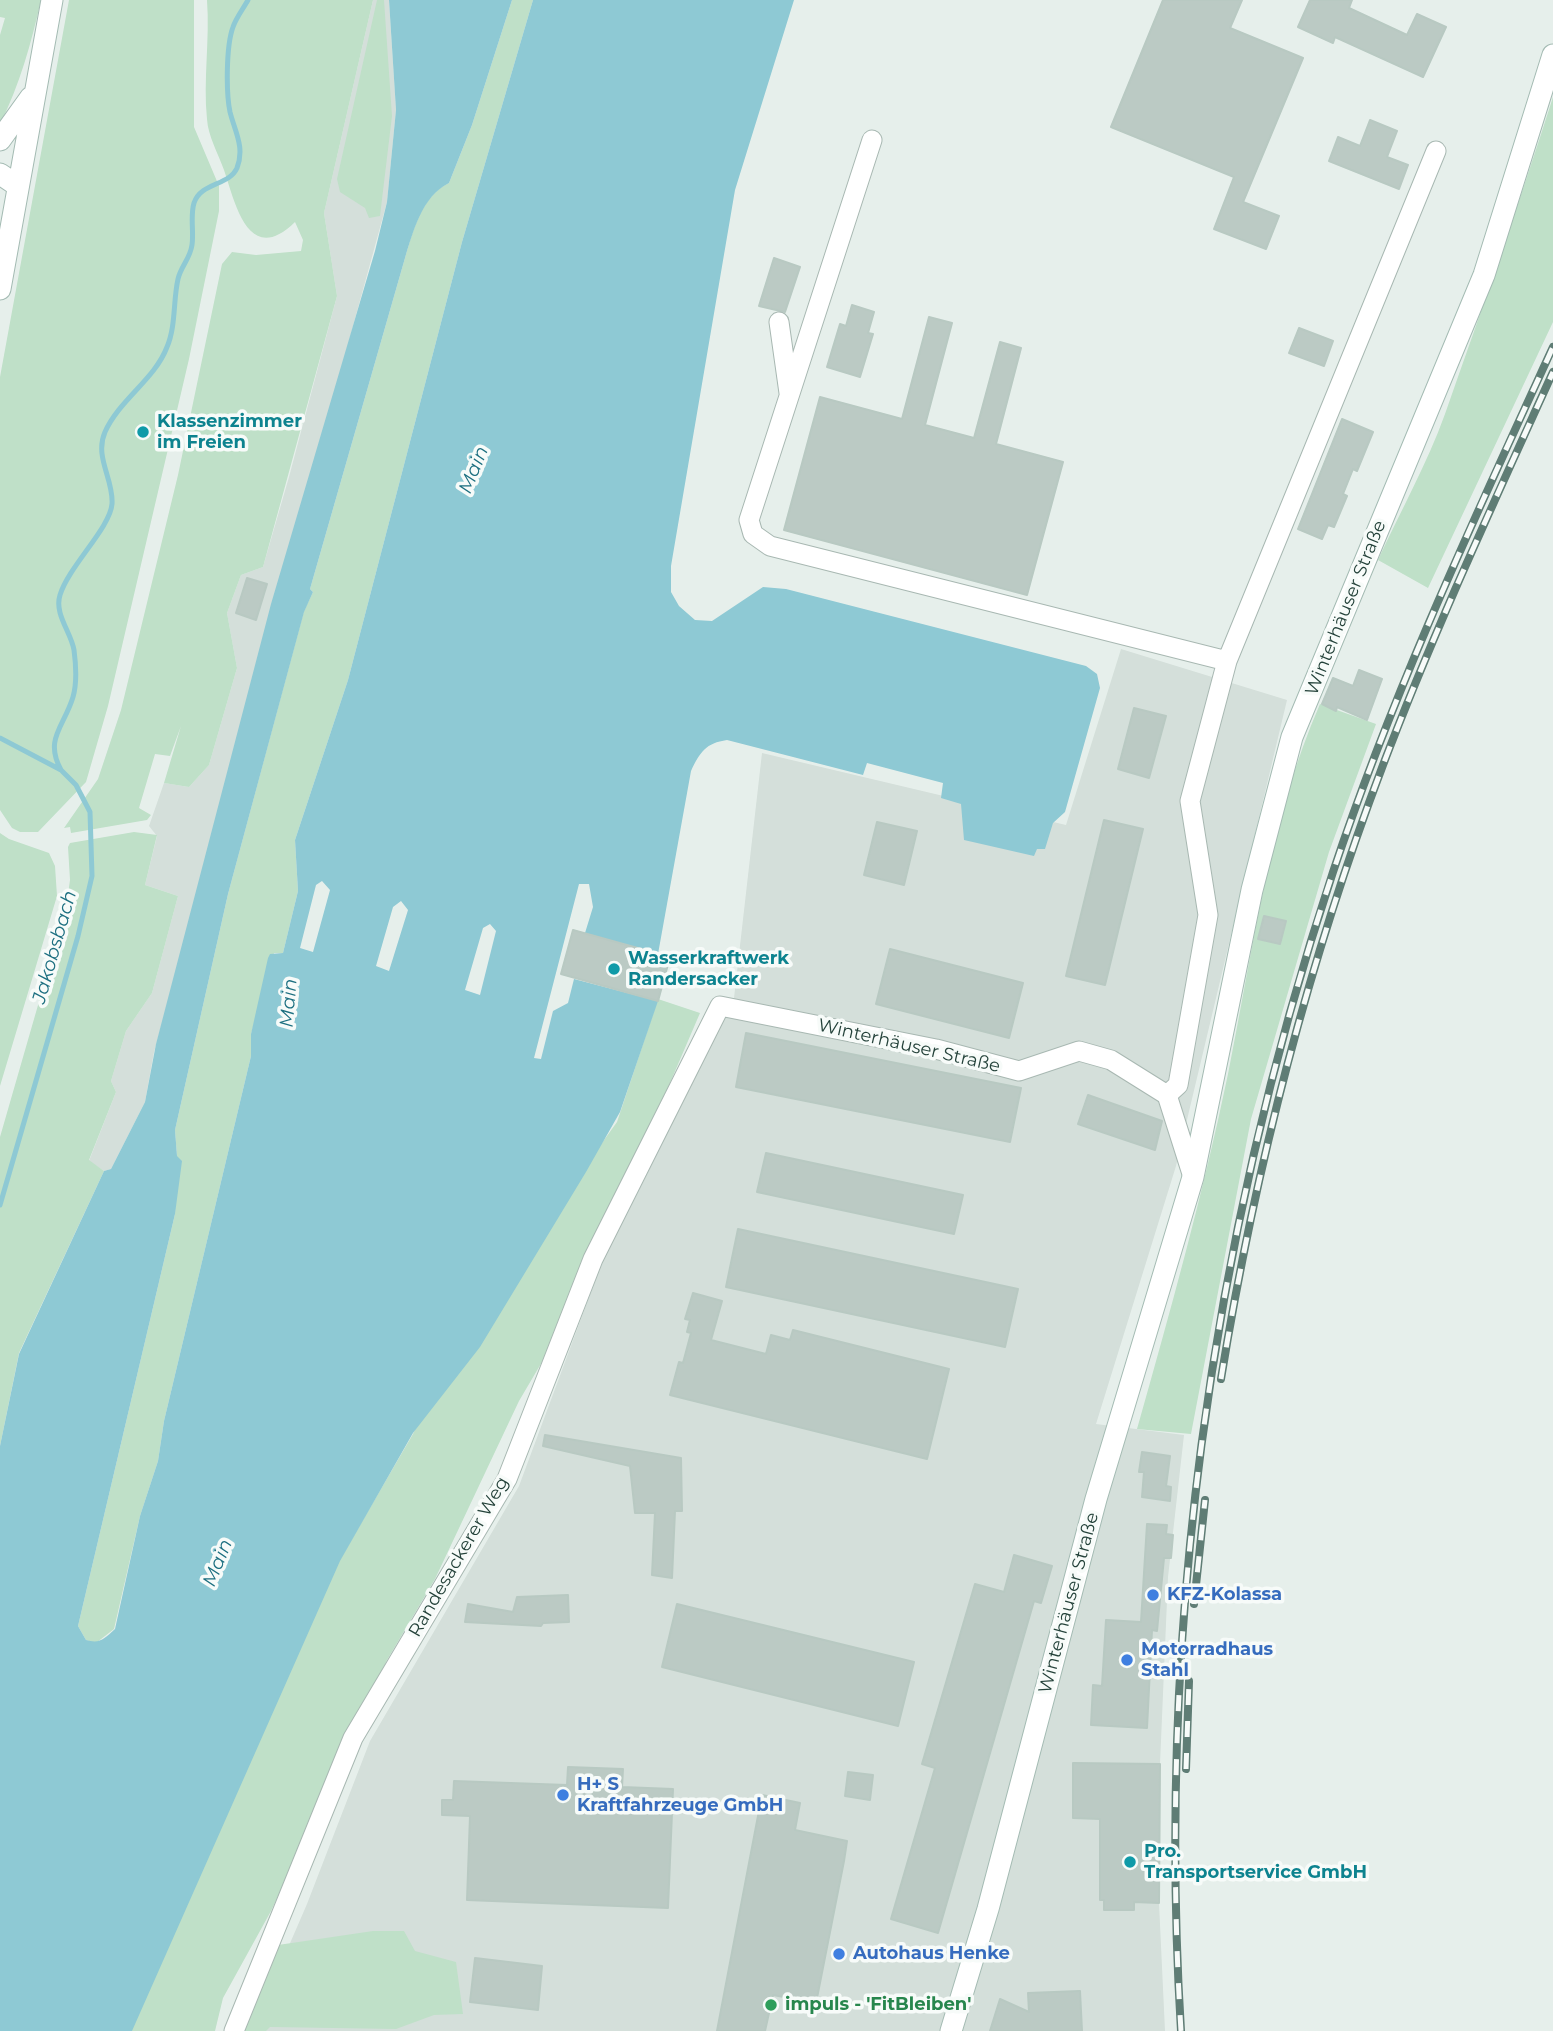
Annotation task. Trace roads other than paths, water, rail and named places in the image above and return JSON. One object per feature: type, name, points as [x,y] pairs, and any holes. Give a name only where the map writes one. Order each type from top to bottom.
[{"type":"main road","points":[[0,289],[11,198],[36,90],[52,0]]},
{"type":"main road","name":"Winterhäuser Straße","points":[[951,2031],[988,1909],[1096,1499],[1193,1177],[1252,890],[1292,737],[1484,275],[1553,55]]},
{"type":"main road","points":[[0,140],[36,90]]},
{"type":"main road","points":[[0,174],[11,198]]},
{"type":"street","points":[[872,140],[749,520],[753,534],[770,546],[1227,661]]},
{"type":"street","points":[[1193,1177],[1167,1095],[1178,1085],[1208,915],[1190,801],[1227,661],[1436,151]]},
{"type":"street","points":[[779,322],[784,371],[790,394]]},
{"type":"street","name":"Winterhäuser Straße","points":[[720,1006],[936,1049],[1019,1071],[1079,1051],[1111,1060],[1167,1095]]},
{"type":"street","name":"Randesackerer Weg","points":[[234,2031],[353,1738],[506,1479],[593,1259],[720,1006]]},
{"type":"water","name":"Main","points":[[389,0],[512,0],[472,125],[449,183],[425,206],[411,237],[310,589],[313,592],[304,612],[228,894],[175,1130],[177,1156],[182,1161],[175,1214],[78,1626],[86,1640],[102,1640],[115,1629],[140,1516],[158,1461],[164,1421],[251,1056],[251,1034],[268,958],[270,954],[283,953],[298,891],[295,840],[348,680],[462,242],[533,0],[794,0],[735,190],[671,566],[671,592],[679,606],[695,620],[712,621],[763,587],[786,589],[1086,666],[1097,674],[1100,688],[1065,812],[1053,823],[1045,849],[1037,849],[1034,856],[964,840],[961,804],[941,798],[943,783],[867,763],[863,775],[727,740],[714,743],[704,750],[691,771],[658,954],[585,933],[593,907],[589,884],[579,884],[534,1058],[541,1059],[553,1011],[568,1003],[574,979],[658,1001],[620,1112],[480,1347],[413,1433],[340,1561],[132,2031],[0,2031],[0,1446],[19,1354],[104,1171],[111,1169],[145,1102],[156,1044],[271,604],[375,251],[387,202],[396,110]],"holes":[[[322,881],[330,890],[313,952],[300,948],[316,885]],[[401,901],[408,910],[389,971],[376,966],[393,907]],[[490,924],[496,931],[480,995],[465,990],[483,928]]]},
{"type":"waterway","points":[[61,770],[54,750],[55,741],[73,697],[76,674],[72,643],[59,609],[60,595],[110,514],[112,495],[102,450],[105,432],[111,420],[161,359],[170,339],[178,279],[192,245],[194,203],[203,191],[228,178],[237,168],[240,146],[230,112],[228,57],[233,27],[248,0]]},
{"type":"waterway","name":"Jakobsbach","points":[[0,738],[61,770],[76,785],[90,812],[92,876],[78,936],[0,1205]]},
{"type":"railway","points":[[1181,2031],[1176,1884],[1177,1737],[1186,1591],[1202,1445],[1224,1300],[1254,1155],[1290,1013],[1356,805],[1436,606],[1553,347]]},
{"type":"railway","points":[[1221,1379],[1267,1145],[1331,915],[1383,765],[1423,665],[1553,372]]},
{"type":"railway","points":[[1194,1604],[1205,1500]]},
{"type":"railway","points":[[1186,1769],[1189,1681]]},
{"type":"place","name":"Klassenzimmer im Freien","points":[[143,432]]},
{"type":"place","name":"Wasserkraftwerk Randersacker","points":[[614,969]]},
{"type":"place","name":"KFZ-Kolassa","points":[[1153,1595]]},
{"type":"place","name":"Motorradhaus Stahl","points":[[1127,1660]]},
{"type":"place","name":"H+ S Kraftfahrzeuge GmbH","points":[[563,1795]]},
{"type":"place","name":"Pro. Transportservice GmbH","points":[[1130,1862]]},
{"type":"place","name":"Autohaus Henke","points":[[839,1954]]},
{"type":"place","name":"impuls - 'FitBleiben'","points":[[771,2005]]}]
